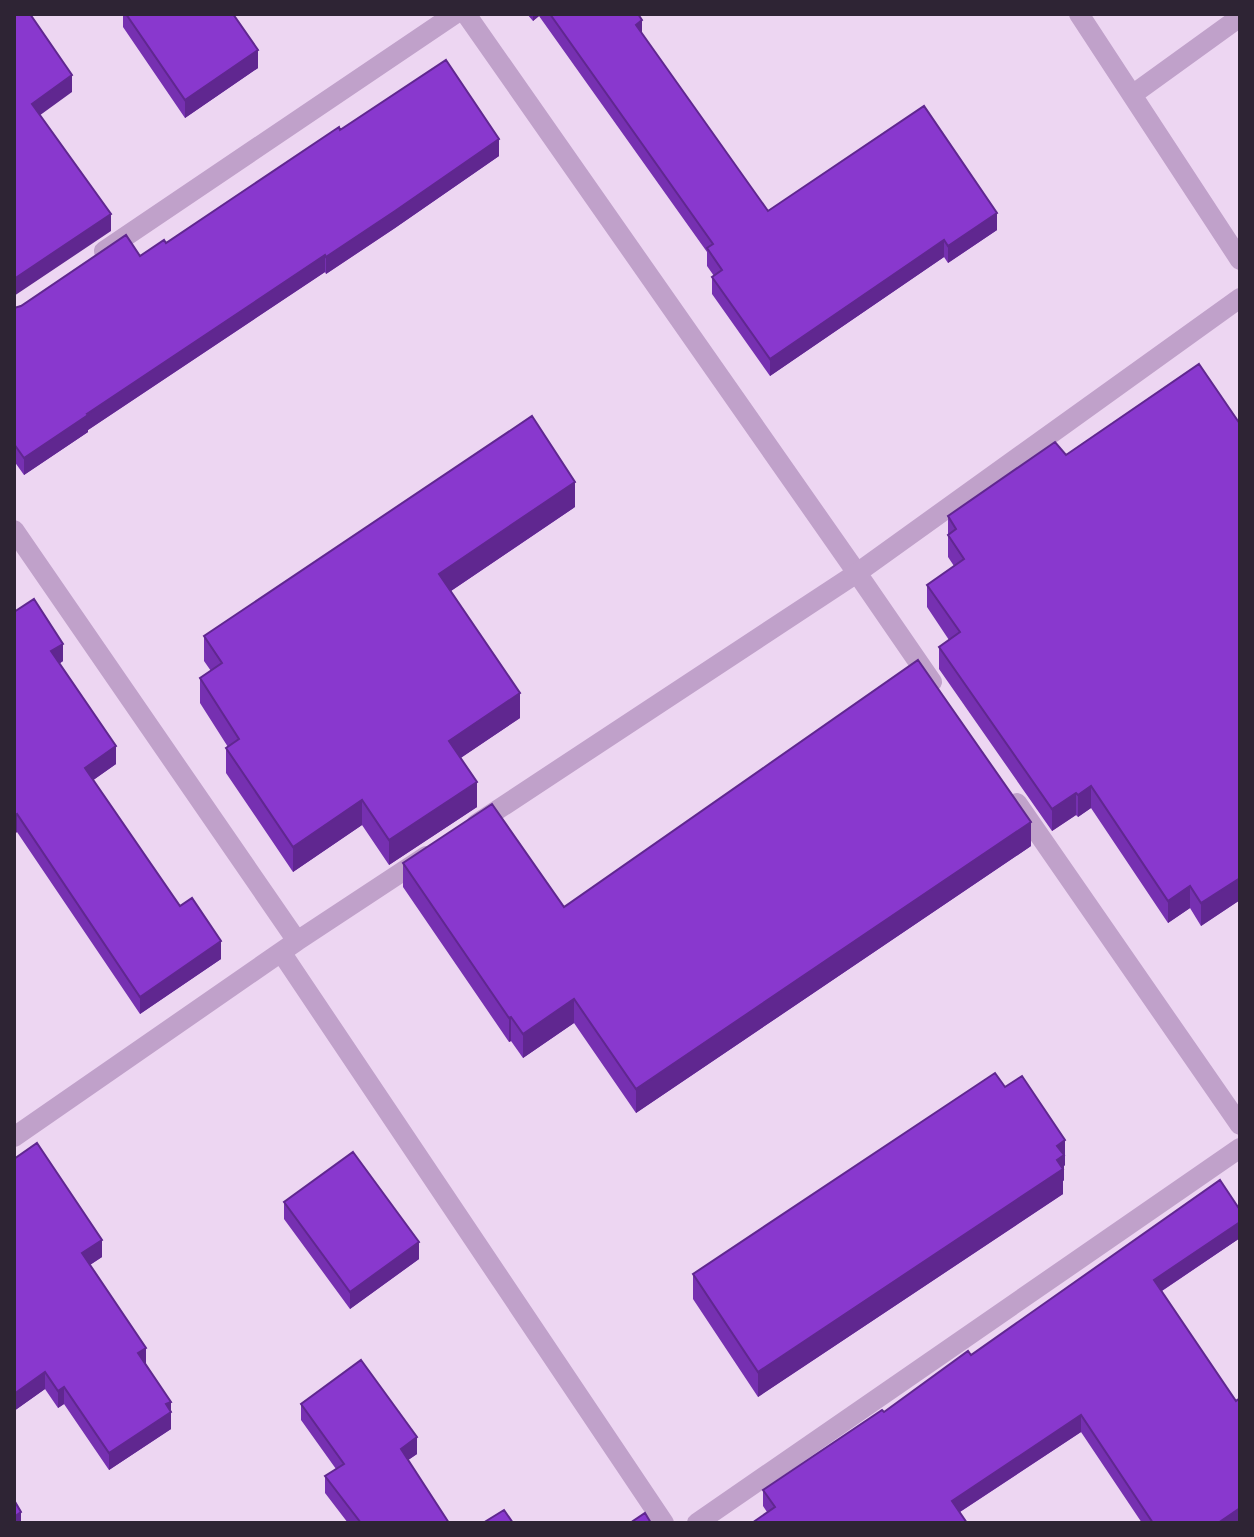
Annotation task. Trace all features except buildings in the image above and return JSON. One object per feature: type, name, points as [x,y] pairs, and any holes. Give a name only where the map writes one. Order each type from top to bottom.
[{"type":"street","points":[[92,259],[455,14]]},
{"type":"street","points":[[466,14],[939,691]]},
{"type":"street","points":[[1079,14],[1240,260]]},
{"type":"street","points":[[1132,95],[1240,17]]},
{"type":"street","points":[[14,1137],[289,947],[857,573],[1240,298]]},
{"type":"street","points":[[14,530],[664,1523]]},
{"type":"street","points":[[1003,783],[1240,1125]]},
{"type":"street","points":[[697,1523],[1240,1148]]}]
